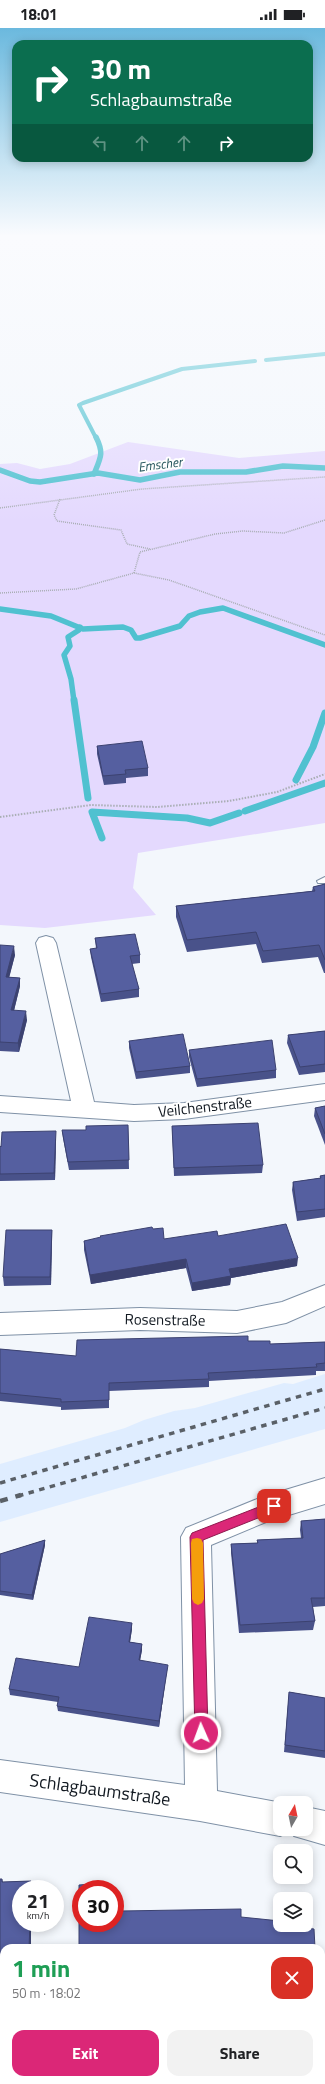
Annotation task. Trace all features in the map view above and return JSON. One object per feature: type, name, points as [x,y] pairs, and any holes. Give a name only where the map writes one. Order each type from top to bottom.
[{"type":"street","points":[[46,943],[84,1110]]},
{"type":"street","name":"Veilchenstraße","points":[[0,1104],[134,1113],[184,1111],[325,1092]]},
{"type":"street","name":"Rosenstraße","points":[[0,1324],[49,1321],[140,1319],[237,1322],[286,1312],[325,1295]]},
{"type":"street","points":[[200,1804],[202,1778],[196,1537],[262,1510],[325,1491]]},
{"type":"street","name":"Schlagbaumstraße","points":[[0,1776],[200,1804],[273,1818]]},
{"type":"street","points":[[313,1825],[325,1828]]},
{"type":"path","points":[[0,508],[142,489],[325,477]]},
{"type":"path","points":[[60,499],[54,516],[57,521],[121,530],[127,544],[150,549]]},
{"type":"path","points":[[134,573],[140,552],[150,549],[215,534],[243,531],[284,533],[325,520]]},
{"type":"path","points":[[0,593],[76,589],[134,573],[169,580],[325,635]]},
{"type":"path","points":[[0,817],[91,805],[157,807],[229,801],[276,792],[325,774]]},
{"type":"shaded area","points":[[128,442],[239,458],[325,451],[325,823],[138,853],[133,888],[156,915],[45,928],[0,925],[0,464],[17,463],[40,469],[70,464]]},
{"type":"shaded area","points":[[325,1374],[325,1429],[0,1522],[0,1464],[125,1428],[144,1420],[174,1411],[195,1408],[284,1383],[293,1384]]},
{"type":"building","points":[[142,741],[148,768],[125,770],[126,774],[103,776],[97,746]]},
{"type":"building","points":[[325,884],[325,960],[319,945],[263,951],[256,932],[187,940],[176,906],[315,891],[313,887]]},
{"type":"building","points":[[135,934],[140,955],[130,956],[139,989],[101,994],[90,949],[97,948],[95,938]]},
{"type":"building","points":[[0,945],[14,946],[6,977],[20,978],[11,1010],[26,1011],[18,1043],[0,1042]]},
{"type":"building","points":[[325,1031],[325,1064],[300,1067],[288,1035]]},
{"type":"building","points":[[183,1034],[190,1066],[136,1072],[129,1041]]},
{"type":"building","points":[[272,1040],[276,1070],[197,1079],[189,1050]]},
{"type":"building","points":[[325,1106],[325,1134],[315,1108]]},
{"type":"building","points":[[258,1123],[263,1165],[174,1168],[172,1126]]},
{"type":"building","points":[[128,1125],[129,1160],[68,1162],[62,1130],[86,1130],[86,1126]]},
{"type":"building","points":[[56,1131],[54,1173],[0,1174],[0,1146],[1,1147],[2,1132]]},
{"type":"building","points":[[325,1175],[325,1209],[297,1212],[293,1182],[321,1178],[320,1176]]},
{"type":"building","points":[[286,1224],[298,1258],[229,1269],[231,1276],[192,1283],[186,1259],[90,1275],[84,1241],[101,1237],[100,1236],[152,1227],[153,1229],[163,1228],[164,1239],[217,1231],[218,1236]]},
{"type":"building","points":[[6,1230],[52,1230],[50,1277],[3,1277]]},
{"type":"building","points":[[248,1336],[248,1341],[270,1341],[270,1344],[325,1342],[325,1363],[316,1364],[317,1367],[208,1373],[209,1379],[109,1383],[109,1400],[61,1402],[61,1399],[0,1393],[0,1349],[76,1356],[77,1340]]},
{"type":"building","points":[[325,1519],[325,1598],[311,1598],[315,1621],[240,1625],[231,1544],[258,1543],[257,1540],[303,1538],[301,1521]]},
{"type":"building","points":[[45,1540],[32,1595],[0,1591],[0,1554]]},
{"type":"building","points":[[89,1617],[132,1623],[129,1642],[142,1644],[139,1660],[168,1665],[159,1721],[57,1706],[59,1697],[9,1689],[16,1658],[79,1667]]},
{"type":"building","points":[[289,1692],[325,1698],[325,1751],[285,1745]]},
{"type":"building","points":[[0,1879],[2,1879],[2,1882],[12,1882],[12,1932],[30,1932],[29,1944],[0,1944]]},
{"type":"building","points":[[241,1909],[241,1917],[273,1920],[273,1932],[313,1932],[314,1929],[315,1944],[79,1944],[79,1932],[124,1932],[124,1911]]},
{"type":"waterway","points":[[266,360],[325,354]]},
{"type":"waterway","points":[[96,438],[79,405],[83,403],[182,369],[255,361]]},
{"type":"waterway","points":[[94,474],[101,455],[96,437]]},
{"type":"waterway","name":"Emscher","points":[[94,474],[140,480],[180,472],[246,472],[283,466],[325,468]]},
{"type":"waterway","name":"Emscher","points":[[0,470],[30,481],[40,482],[94,474]]},
{"type":"waterway","points":[[80,628],[83,629],[123,627],[131,630],[136,638],[140,638],[180,626],[189,616],[200,612],[223,608],[325,645]]},
{"type":"waterway","points":[[0,609],[51,616],[80,628]]},
{"type":"waterway","points":[[74,701],[71,679],[64,655],[70,646],[68,637],[79,630],[80,628]]},
{"type":"waterway","points":[[74,700],[88,798]]},
{"type":"waterway","points":[[296,780],[313,747],[325,713]]},
{"type":"waterway","points":[[245,811],[325,783]]},
{"type":"waterway","points":[[102,838],[92,812],[187,818],[210,823],[239,813]]},
{"type":"railway","points":[[0,1483],[325,1389]]},
{"type":"railway","points":[[18,1496],[325,1408]]},
{"type":"railway","points":[[0,1501],[21,1495]]},
{"type":"slow traffic","points":[[197,1543],[198,1599]]},
{"type":"route","points":[[201,1733],[196,1537],[274,1506]]}]
